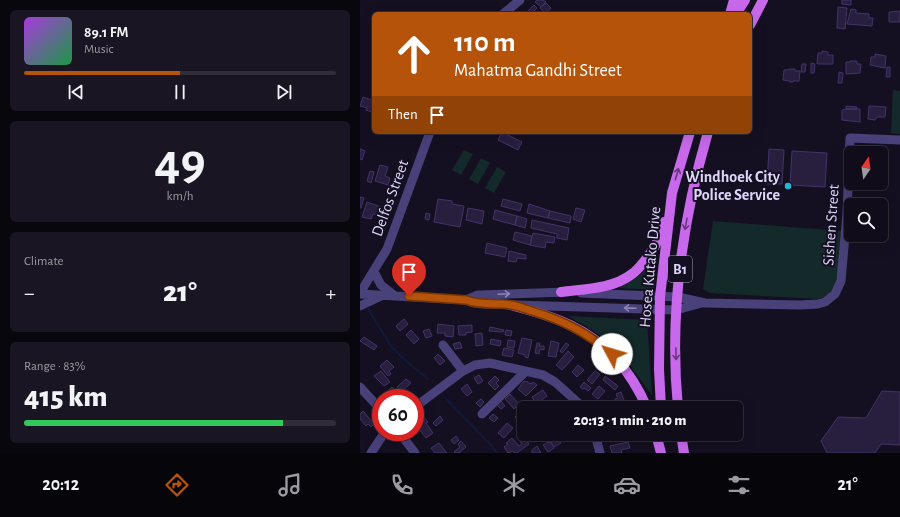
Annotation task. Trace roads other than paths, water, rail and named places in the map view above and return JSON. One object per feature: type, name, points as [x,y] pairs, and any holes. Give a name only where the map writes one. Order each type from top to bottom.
[{"type":"main road","points":[[731,12],[734,0]]},
{"type":"main road","points":[[737,12],[745,0]]},
{"type":"main road","points":[[752,21],[763,0]]},
{"type":"main road","name":"Hosea Kutako Drive","points":[[661,401],[660,297],[672,193],[689,134]]},
{"type":"main road","name":"Hosea Kutako Drive","points":[[678,401],[676,340],[682,248],[688,213],[708,134]]},
{"type":"main road","points":[[561,292],[611,284],[625,279],[639,268],[652,251],[662,230],[672,193]]},
{"type":"main road","points":[[511,305],[557,319],[573,326],[599,343],[612,354],[630,375],[644,401]]},
{"type":"main road","points":[[658,441],[661,453]]},
{"type":"main road","points":[[665,441],[666,453]]},
{"type":"main road","points":[[682,441],[684,453]]},
{"type":"street","points":[[505,12],[520,0]]},
{"type":"street","name":"Delfos Street","points":[[360,294],[383,257],[391,240],[429,134]]},
{"type":"street","name":"Sishen Street","points":[[705,302],[818,304],[831,298],[841,282],[845,248],[850,138],[900,140]]},
{"type":"street","points":[[374,272],[381,285],[395,296]]},
{"type":"street","points":[[466,300],[478,295],[561,292],[678,297],[705,302]]},
{"type":"street","points":[[360,294],[466,300],[483,304],[677,310],[705,302]]},
{"type":"street","points":[[360,306],[384,295]]},
{"type":"street","points":[[444,345],[463,371]]},
{"type":"street","points":[[424,400],[463,371],[475,365],[490,363],[543,375],[555,382],[576,401]]},
{"type":"street","points":[[482,414],[526,371]]},
{"type":"street","points":[[360,386],[372,400]]},
{"type":"street","points":[[371,453],[379,441]]},
{"type":"street","points":[[406,441],[415,453]]},
{"type":"street","points":[[597,441],[600,453]]},
{"type":"waterway","points":[[368,309],[391,346],[428,379]]},
{"type":"waterway","points":[[446,399],[497,453]]},
{"type":"place","name":"Windhoek City Police Service","points":[[788,186]]}]
